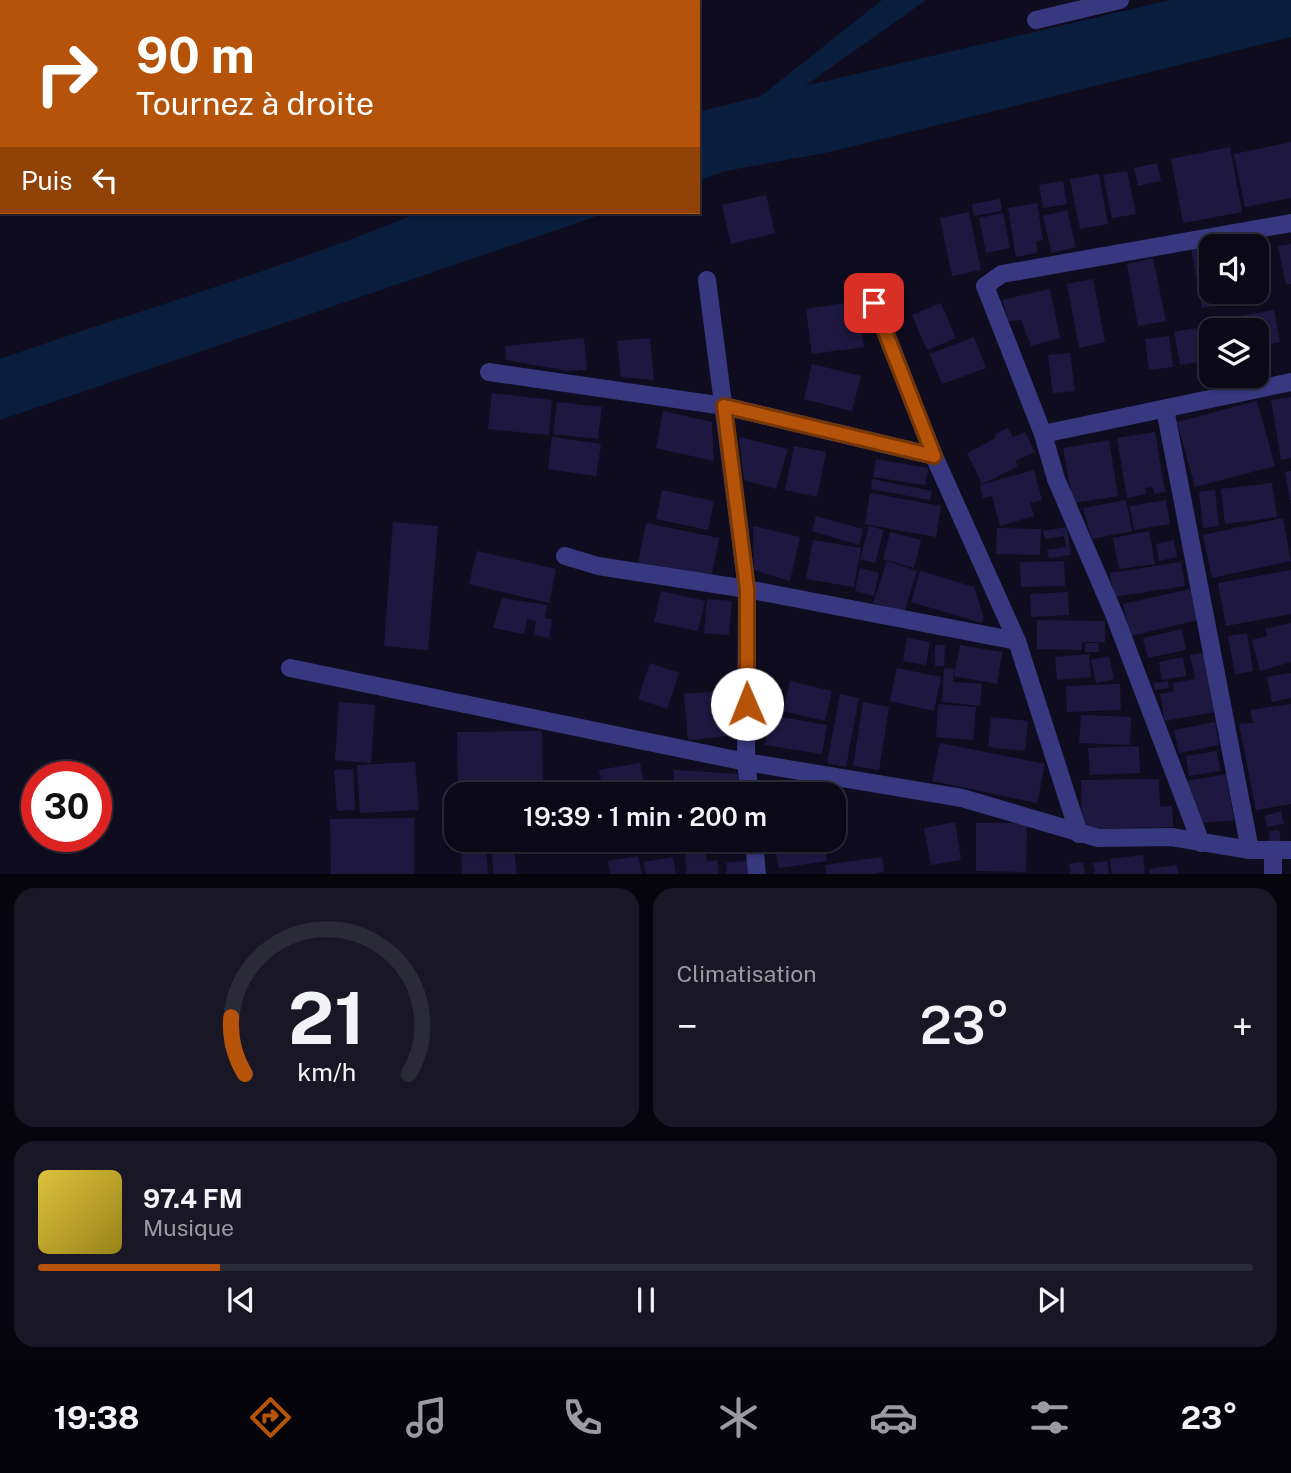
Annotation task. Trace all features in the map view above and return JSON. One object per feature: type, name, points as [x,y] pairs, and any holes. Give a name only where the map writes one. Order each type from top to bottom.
[{"type":"street","points":[[1036,20],[1121,0]]},
{"type":"street","points":[[1201,843],[1114,614],[1056,479],[1043,434],[985,286],[1002,274],[1291,223]]},
{"type":"street","points":[[707,280],[747,589],[746,762],[748,782]]},
{"type":"street","points":[[874,303],[934,456],[1017,641],[1079,834]]},
{"type":"street","points":[[489,372],[724,406],[934,456]]},
{"type":"street","points":[[1043,434],[1291,382]]},
{"type":"street","points":[[1165,409],[1250,850]]},
{"type":"street","points":[[565,556],[598,566],[747,589],[1017,641]]},
{"type":"street","points":[[290,668],[746,762],[962,798],[1098,838],[1171,837],[1250,850],[1282,851],[1273,874]]},
{"type":"street","points":[[755,852],[757,874]]},
{"type":"water","points":[[882,0],[926,0],[805,86],[1170,0],[1291,0],[1291,37],[825,153],[725,171],[700,180],[700,111],[761,96]]},
{"type":"water","points":[[415,214],[603,214],[0,420],[0,359],[264,271]]},
{"type":"building","points":[[1291,142],[1291,198],[1245,207],[1234,154]]},
{"type":"building","points":[[1230,147],[1242,212],[1183,223],[1171,159]]},
{"type":"building","points":[[1157,163],[1161,181],[1138,186],[1134,168]]},
{"type":"building","points":[[1127,171],[1136,214],[1112,218],[1103,175]]},
{"type":"building","points":[[1099,174],[1108,224],[1080,229],[1070,179]]},
{"type":"building","points":[[1063,181],[1067,204],[1043,208],[1039,185]]},
{"type":"building","points":[[766,195],[775,233],[731,244],[722,205]]},
{"type":"building","points":[[1000,199],[1002,211],[974,216],[972,204]]},
{"type":"building","points":[[1037,203],[1043,240],[1036,241],[1037,253],[1016,257],[1008,208]]},
{"type":"building","points":[[1067,210],[1076,247],[1052,253],[1043,216]]},
{"type":"building","points":[[969,212],[981,270],[952,276],[940,218]]},
{"type":"building","points":[[1003,213],[1010,248],[986,253],[979,218]]},
{"type":"building","points":[[1291,244],[1291,284],[1286,285],[1278,246]]},
{"type":"building","points":[[1199,247],[1199,292],[1191,248]]},
{"type":"building","points":[[1153,258],[1166,321],[1138,326],[1127,264]]},
{"type":"building","points":[[1093,279],[1105,342],[1079,348],[1067,284]]},
{"type":"building","points":[[1050,289],[1060,338],[1031,346],[1021,320],[1009,321],[1002,300]]},
{"type":"building","points":[[857,301],[864,347],[812,354],[806,309]]},
{"type":"building","points":[[941,303],[956,338],[927,350],[912,315]]},
{"type":"building","points":[[1201,304],[1228,304],[1202,308]]},
{"type":"building","points":[[1274,310],[1280,342],[1269,344],[1269,318],[1241,316]]},
{"type":"building","points":[[1196,328],[1199,362],[1180,365],[1174,332]]},
{"type":"building","points":[[1169,336],[1173,367],[1149,370],[1145,339]]},
{"type":"building","points":[[974,337],[986,368],[942,384],[930,354]]},
{"type":"building","points":[[584,338],[587,370],[568,371],[506,360],[505,346]]},
{"type":"building","points":[[650,338],[654,380],[621,377],[617,341]]},
{"type":"building","points":[[1070,353],[1075,391],[1053,393],[1048,355]]},
{"type":"building","points":[[812,364],[861,376],[852,411],[804,399]]},
{"type":"building","points":[[492,393],[552,400],[549,435],[488,429]]},
{"type":"building","points":[[1291,397],[1291,458],[1281,460],[1271,400]]},
{"type":"building","points":[[1257,401],[1275,466],[1195,487],[1177,422]]},
{"type":"building","points":[[557,402],[602,407],[598,439],[553,434]]},
{"type":"building","points":[[663,411],[712,422],[714,461],[656,448]]},
{"type":"building","points":[[1008,428],[1013,437],[1025,432],[1035,452],[1015,461],[1018,466],[982,484],[967,453],[996,438],[995,434]]},
{"type":"building","points":[[1155,432],[1165,492],[1154,494],[1153,487],[1145,488],[1146,494],[1127,498],[1117,438]]},
{"type":"building","points":[[552,437],[601,444],[596,476],[548,469]]},
{"type":"building","points":[[739,437],[788,449],[776,489],[744,480]]},
{"type":"building","points":[[1109,440],[1118,496],[1073,503],[1063,448]]},
{"type":"building","points":[[794,446],[826,452],[817,497],[785,490]]},
{"type":"building","points":[[876,459],[928,468],[925,485],[873,477]]},
{"type":"building","points":[[1034,470],[1042,500],[1030,503],[1034,516],[1000,526],[992,496],[983,498],[980,485]]},
{"type":"building","points":[[1291,471],[1291,500],[1290,500],[1285,472]]},
{"type":"building","points":[[872,479],[932,491],[930,500],[871,489]]},
{"type":"building","points":[[1272,483],[1277,517],[1225,524],[1221,489]]},
{"type":"building","points":[[662,490],[714,501],[708,530],[656,519]]},
{"type":"building","points":[[1215,490],[1219,526],[1203,528],[1199,492]]},
{"type":"building","points":[[870,493],[941,506],[936,537],[865,524]]},
{"type":"building","points":[[1126,500],[1132,531],[1092,539],[1083,508]]},
{"type":"building","points":[[1166,500],[1170,524],[1134,530],[1130,506]]},
{"type":"building","points":[[816,516],[863,529],[859,545],[812,531]]},
{"type":"building","points":[[1283,518],[1291,561],[1212,578],[1203,535]]},
{"type":"building","points":[[393,522],[438,526],[428,650],[384,646]]},
{"type":"building","points":[[646,523],[719,538],[711,578],[638,563]]},
{"type":"building","points":[[753,526],[800,537],[790,581],[754,570]]},
{"type":"building","points":[[869,526],[884,530],[875,563],[860,559]]},
{"type":"building","points":[[1067,527],[1071,555],[1049,558],[1047,550],[1066,547],[1064,536],[1045,539],[1043,531]]},
{"type":"building","points":[[997,528],[1041,529],[1040,555],[996,554]]},
{"type":"building","points":[[1149,531],[1155,564],[1119,569],[1113,538]]},
{"type":"building","points":[[890,532],[921,540],[914,568],[883,559]]},
{"type":"building","points":[[813,540],[861,548],[854,587],[806,579]]},
{"type":"building","points":[[1174,540],[1177,557],[1159,561],[1156,544]]},
{"type":"building","points":[[477,551],[556,569],[549,603],[469,584]]},
{"type":"building","points":[[887,561],[917,571],[904,613],[873,603]]},
{"type":"building","points":[[1064,561],[1065,586],[1021,587],[1020,562]]},
{"type":"building","points":[[1181,562],[1185,586],[1114,597],[1110,573]]},
{"type":"building","points":[[860,568],[879,573],[874,596],[855,591]]},
{"type":"building","points":[[1291,570],[1291,614],[1226,626],[1218,583]]},
{"type":"building","points":[[920,571],[974,587],[984,618],[982,623],[911,602]]},
{"type":"building","points":[[1190,589],[1198,620],[1130,636],[1123,604]]},
{"type":"building","points":[[661,591],[705,601],[698,631],[654,622]]},
{"type":"building","points":[[1068,592],[1069,615],[1031,617],[1030,594]]},
{"type":"building","points":[[502,598],[547,605],[545,618],[552,619],[549,638],[534,635],[536,621],[527,619],[524,634],[493,628]]},
{"type":"building","points":[[707,599],[732,601],[729,635],[704,633]]},
{"type":"building","points":[[1037,620],[1105,621],[1105,642],[1082,642],[1082,650],[1037,649]]},
{"type":"building","points":[[1291,623],[1291,662],[1260,671],[1252,640],[1267,636],[1265,629]]},
{"type":"building","points":[[1182,629],[1186,650],[1148,658],[1143,638]]},
{"type":"building","points":[[1247,633],[1253,671],[1235,674],[1228,636]]},
{"type":"building","points":[[907,638],[930,642],[926,665],[903,661]]},
{"type":"building","points":[[1085,643],[1099,643],[1099,652],[1085,652]]},
{"type":"building","points":[[935,645],[945,645],[944,666],[935,666]]},
{"type":"building","points":[[960,645],[1002,652],[997,684],[954,676]]},
{"type":"building","points":[[1210,652],[1221,711],[1165,721],[1160,694],[1174,691],[1173,683],[1195,679],[1190,655]]},
{"type":"building","points":[[1089,654],[1091,677],[1057,680],[1055,657]]},
{"type":"building","points":[[1109,656],[1114,679],[1096,683],[1091,660]]},
{"type":"building","points":[[1183,657],[1186,676],[1162,680],[1159,662]]},
{"type":"building","points":[[650,663],[679,673],[667,709],[638,699]]},
{"type":"building","points":[[897,668],[941,677],[934,711],[890,701]]},
{"type":"building","points":[[944,668],[954,669],[953,682],[982,684],[980,706],[942,702]]},
{"type":"building","points":[[1291,673],[1291,698],[1272,702],[1267,677]]},
{"type":"building","points":[[790,681],[832,691],[825,721],[783,711]]},
{"type":"building","points":[[1168,681],[1169,688],[1155,690],[1154,683]]},
{"type":"building","points":[[1120,684],[1121,710],[1067,712],[1066,686]]},
{"type":"building","points":[[732,690],[736,735],[688,740],[684,694]]},
{"type":"building","points":[[840,694],[859,698],[846,767],[827,763]]},
{"type":"building","points":[[339,702],[375,705],[371,763],[335,760]]},
{"type":"building","points":[[863,702],[889,707],[879,770],[853,766]]},
{"type":"building","points":[[938,704],[976,707],[973,740],[936,737]]},
{"type":"building","points":[[1291,704],[1291,804],[1256,810],[1239,724],[1253,723],[1250,710]]},
{"type":"building","points":[[770,715],[827,725],[822,754],[765,745]]},
{"type":"building","points":[[1081,715],[1131,717],[1130,745],[1079,743]]},
{"type":"building","points":[[991,717],[1028,721],[1025,751],[988,747]]},
{"type":"building","points":[[1215,722],[1219,745],[1179,753],[1174,730]]},
{"type":"building","points":[[542,731],[543,782],[458,782],[457,732]]},
{"type":"building","points":[[940,743],[1045,764],[1037,803],[932,781]]},
{"type":"building","points":[[1139,746],[1140,773],[1090,775],[1088,748]]},
{"type":"building","points":[[1217,751],[1220,771],[1189,776],[1186,756]]},
{"type":"building","points":[[415,762],[419,810],[360,813],[357,765]]},
{"type":"building","points":[[640,763],[644,782],[602,782],[599,770]]},
{"type":"building","points":[[353,769],[355,810],[337,811],[334,770]]},
{"type":"building","points":[[674,770],[739,774],[739,782],[674,782]]},
{"type":"building","points":[[1226,774],[1234,820],[1202,823],[1187,781]]},
{"type":"building","points":[[1159,779],[1160,807],[1172,806],[1173,827],[1082,829],[1081,780]]},
{"type":"building","points":[[1281,811],[1284,824],[1267,827],[1265,816]]},
{"type":"building","points":[[414,818],[414,874],[331,874],[330,819]]},
{"type":"building","points":[[955,822],[961,860],[931,865],[924,828]]},
{"type":"building","points":[[976,823],[1027,823],[1026,872],[976,871]]},
{"type":"building","points":[[1279,830],[1281,842],[1270,844],[1269,831]]},
{"type":"building","points":[[461,852],[487,852],[488,874],[462,874]]},
{"type":"building","points":[[491,852],[514,852],[517,874],[494,874]]},
{"type":"building","points":[[705,852],[707,862],[717,860],[719,874],[687,874],[685,854]]},
{"type":"building","points":[[776,852],[826,852],[827,861],[779,868]]},
{"type":"building","points":[[1143,855],[1145,874],[1112,874],[1110,859]]},
{"type":"building","points":[[638,856],[642,874],[611,874],[608,861]]},
{"type":"building","points":[[673,857],[676,874],[646,874],[644,862]]},
{"type":"building","points":[[882,857],[884,871],[876,874],[827,874],[825,865]]},
{"type":"building","points":[[753,860],[754,874],[727,874],[726,863]]},
{"type":"building","points":[[1107,861],[1109,874],[1095,874],[1093,863]]},
{"type":"building","points":[[1083,862],[1085,874],[1071,874],[1069,864]]},
{"type":"building","points":[[1177,865],[1179,874],[1150,874],[1149,869]]},
{"type":"route","points":[[747,704],[747,589],[724,406],[934,456],[874,303]]}]
